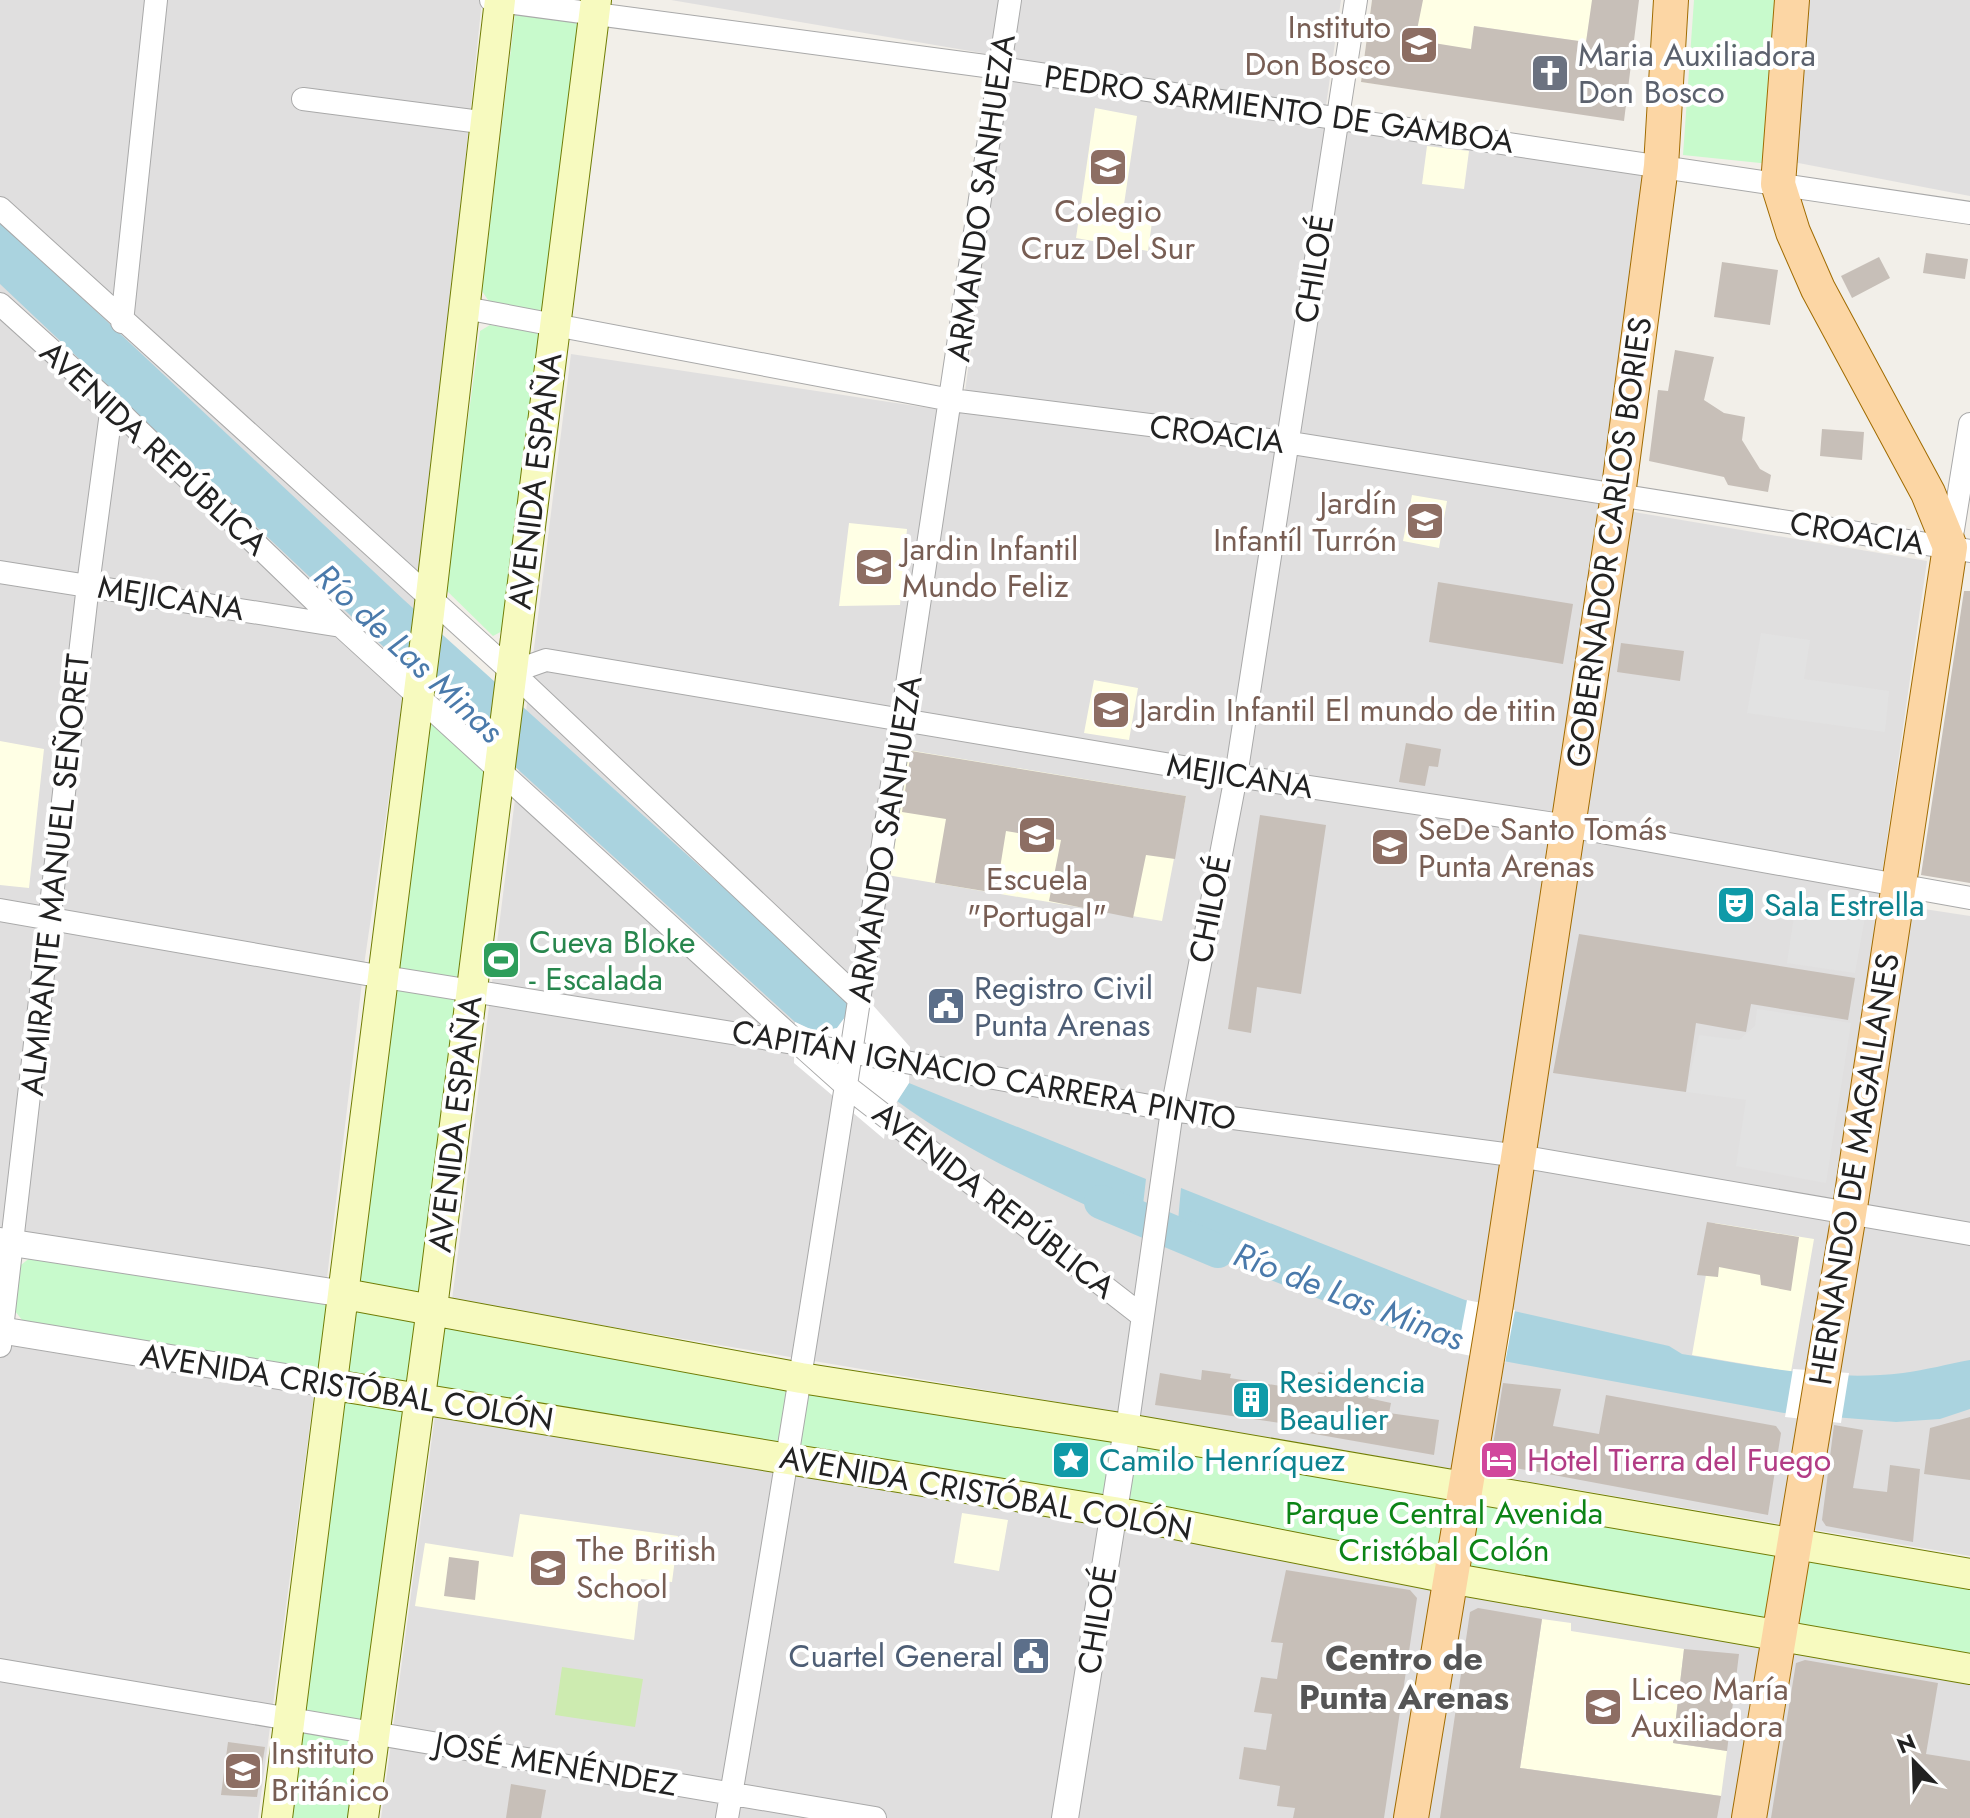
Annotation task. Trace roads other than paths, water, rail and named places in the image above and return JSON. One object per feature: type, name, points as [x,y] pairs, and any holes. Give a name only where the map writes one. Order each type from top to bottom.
[{"type":"main road","points":[[277,1818],[430,607],[488,123],[497,0]]},
{"type":"main road","name":"GOBERNADOR CARLOS BORIES","points":[[1411,1818],[1481,1378],[1496,1304],[1618,495],[1661,166],[1671,0]]},
{"type":"main road","points":[[1792,0],[1778,184],[1793,232],[1818,289],[1960,549]]},
{"type":"main road","name":"AVENIDA ESPAÑA","points":[[363,1818],[432,1308],[596,6]]},
{"type":"main road","name":"HERNANDO DE MAGALLANES","points":[[1749,1818],[1900,885],[1960,549]]},
{"type":"main road","points":[[345,1294],[801,1378],[1127,1429],[1970,1574]]},
{"type":"main road","name":"AVENIDA CRISTÓBAL COLÓN","points":[[334,1385],[1114,1512],[1449,1578],[1970,1669]]},
{"type":"street","points":[[122,322],[156,0]]},
{"type":"street","name":"PEDRO SARMIENTO DE GAMBOA","points":[[497,0],[596,6],[1970,213]]},
{"type":"street","name":"ARMANDO SANHUEZA","points":[[727,1818],[789,1459],[904,719],[1010,0]]},
{"type":"street","name":"CHILOÉ","points":[[1065,1818],[1127,1429],[1172,1110],[1236,776],[1285,442],[1356,0]]},
{"type":"street","points":[[303,99],[488,123]]},
{"type":"street","points":[[0,208],[860,1000]]},
{"type":"street","name":"AVENIDA REPÚBLICA","points":[[0,304],[112,405],[341,626],[419,690],[795,1042],[845,1085],[1141,1315]]},
{"type":"street","name":"CROACIA","points":[[465,308],[951,400],[1285,442],[1960,549]]},
{"type":"street","name":"ALMIRANTE MANUEL SEÑORET","points":[[1,1335],[7,1242],[52,918],[88,585],[112,405]]},
{"type":"street","name":"HERNANDO DE MAGALLANES","points":[[1960,549],[1970,424]]},
{"type":"street","name":"MEJICANA","points":[[0,572],[341,626]]},
{"type":"street","name":"MEJICANA","points":[[511,679],[546,660],[1236,776],[1568,826],[1970,898]]},
{"type":"street","name":"CAPITÁN IGNACIO CARRERA PINTO","points":[[0,910],[472,992],[795,1042],[1172,1110],[1519,1156],[1970,1234]]},
{"type":"street","points":[[7,1242],[345,1294]]},
{"type":"street","name":"AVENIDA CRISTÓBAL COLÓN","points":[[1,1335],[334,1385]]},
{"type":"street","name":"JOSÉ MENÉNDEZ","points":[[0,1670],[875,1818]]},
{"type":"water","points":[[0,221],[404,600],[854,1005],[837,1028],[817,1033],[795,1022],[388,651],[0,284]]},
{"type":"water","points":[[909,1083],[1146,1179],[1140,1231],[1016,1172],[925,1121],[897,1101]]},
{"type":"water","points":[[1181,1188],[1465,1300],[1669,1346],[1682,1354],[1764,1368],[1848,1376],[1903,1373],[1970,1360],[1970,1409],[1940,1419],[1896,1422],[1784,1413],[1455,1352],[1176,1243]]},
{"type":"waterway","name":"Río de Las Minas","points":[[1101,1202],[1218,1251]]},
{"type":"place","name":"Instituto Don Bosco","points":[[1419,45]]},
{"type":"place","name":"Maria Auxiliadora Don Bosco","points":[[1550,73]]},
{"type":"place","name":"Colegio Cruz Del Sur","points":[[1108,167]]},
{"type":"place","name":"Jardín Infantíl Turrón","points":[[1425,521]]},
{"type":"place","name":"Jardin Infantil Mundo Feliz","points":[[874,567]]},
{"type":"place","name":"Jardin Infantil El mundo de titin","points":[[1111,710]]},
{"type":"place","name":"Escuela \"Portugal\"","points":[[1037,835]]},
{"type":"place","name":"SeDe Santo Tomás Punta Arenas","points":[[1390,847]]},
{"type":"place","name":"Sala Estrella","points":[[1736,905]]},
{"type":"place","name":"Cueva Bloke - Escalada","points":[[501,960]]},
{"type":"place","name":"Registro Civil Punta Arenas","points":[[946,1006]]},
{"type":"place","name":"Residencia Beaulier","points":[[1251,1400]]},
{"type":"place","name":"Camilo Henríquez","points":[[1071,1460]]},
{"type":"place","name":"Hotel Tierra del Fuego","points":[[1499,1460]]},
{"type":"place","name":"The British School","points":[[548,1568]]},
{"type":"place","name":"Cuartel General","points":[[1031,1656]]},
{"type":"place","name":"Liceo María Auxiliadora","points":[[1603,1707]]},
{"type":"place","name":"Instituto Británico","points":[[243,1771]]},
{"type":"district","name":"Centro de Punta Arenas","points":[[1404,1678]]},
{"type":"park label","name":"Parque Central Avenida Cristóbal Colón","points":[[1444,1532]]}]
